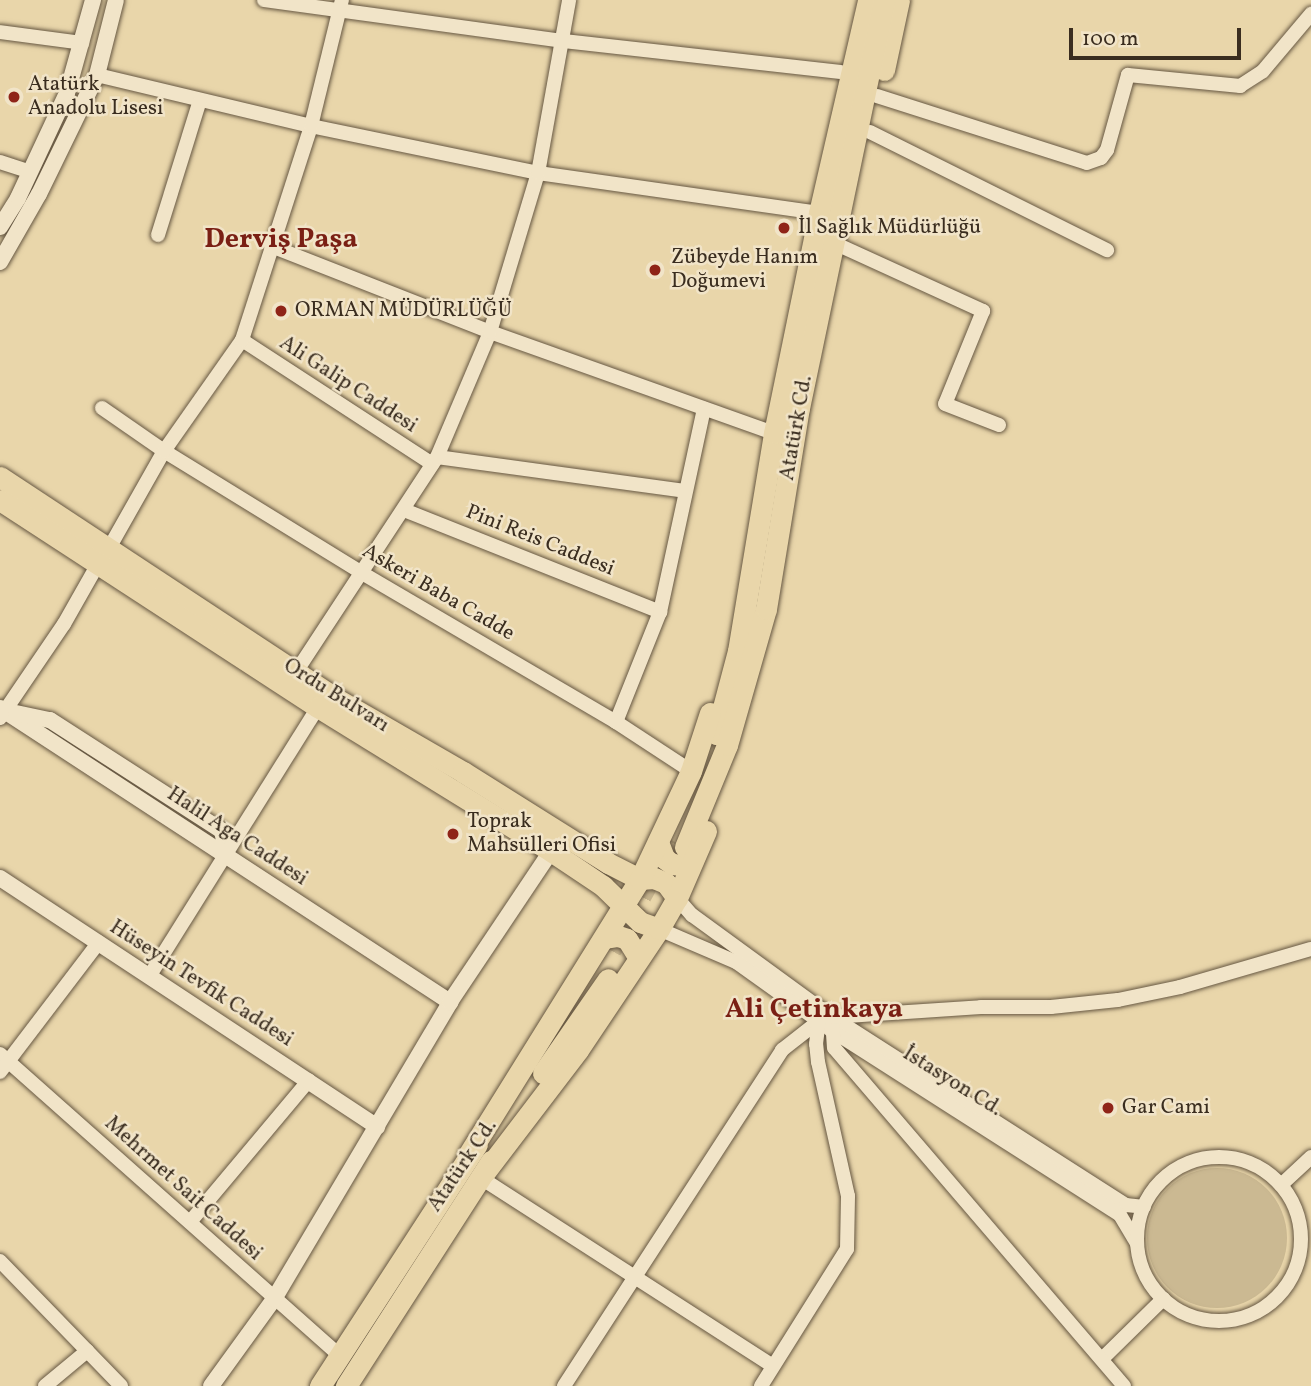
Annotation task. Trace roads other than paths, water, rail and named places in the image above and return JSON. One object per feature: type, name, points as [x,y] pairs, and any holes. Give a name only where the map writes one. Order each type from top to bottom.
[{"type":"main road","points":[[819,213],[821,166],[856,0]]},
{"type":"main road","name":"Atatürk Cd.","points":[[677,848],[719,726],[738,652],[774,433],[819,213],[868,0]]},
{"type":"main road","name":"Atatürk Cd.","points":[[677,848],[735,765],[762,668],[766,609],[799,408],[884,0]]},
{"type":"main road","points":[[834,243],[870,132],[899,0]]},
{"type":"main road","points":[[893,32],[907,0]]},
{"type":"main road","name":"Ordu Bulvarı","points":[[0,477],[103,557],[318,707],[551,851],[603,886],[640,922],[659,929]]},
{"type":"main road","name":"Ordu Bulvarı","points":[[0,500],[103,557],[296,672],[463,772],[533,819],[640,879],[654,878],[666,883],[677,898]]},
{"type":"main road","points":[[619,951],[659,929],[677,898],[677,848],[691,771],[746,597]]},
{"type":"main road","points":[[619,951],[624,907],[640,879],[677,848]]},
{"type":"main road","name":"Atatürk Cd.","points":[[320,1386],[468,1155],[619,951]]},
{"type":"main road","name":"Atatürk Cd.","points":[[346,1386],[483,1175],[578,1050],[619,951]]},
{"type":"street","points":[[0,227],[30,172],[67,93],[93,0]]},
{"type":"street","points":[[0,262],[39,194],[97,75],[116,0]]},
{"type":"street","points":[[264,0],[341,6],[564,41],[840,72]]},
{"type":"street","points":[[296,672],[434,461],[490,332],[538,173],[564,41],[569,0]]},
{"type":"street","points":[[2,712],[64,624],[164,451],[242,340],[311,126],[341,6]]},
{"type":"street","points":[[877,96],[1087,163],[1101,158],[1107,150],[1128,75],[1240,86],[1263,71],[1311,14]]},
{"type":"street","points":[[0,32],[82,43]]},
{"type":"street","points":[[97,75],[311,126],[538,173],[819,213]]},
{"type":"street","points":[[158,235],[200,100]]},
{"type":"street","points":[[870,132],[1107,250]]},
{"type":"street","points":[[0,163],[30,172]]},
{"type":"street","points":[[834,243],[983,310],[945,404],[999,425]]},
{"type":"street","points":[[271,246],[490,332],[774,433]]},
{"type":"street","name":"Ali Galip Caddesi","points":[[242,340],[434,461]]},
{"type":"street","name":"Askeri Baba Cadde","points":[[102,408],[164,451],[362,573],[616,722],[691,771]]},
{"type":"street","points":[[616,722],[660,611],[704,409]]},
{"type":"street","points":[[434,461],[685,491]]},
{"type":"street","name":"Pini Reis Caddesi","points":[[404,510],[660,611]]},
{"type":"street","points":[[150,975],[318,707]]},
{"type":"street","name":"Halil Aga Caddesi","points":[[2,712],[227,855],[450,1002]]},
{"type":"street","points":[[211,1386],[274,1299],[450,1002],[551,851]]},
{"type":"street","name":"Hüseyin Tevfik Caddesi","points":[[0,878],[377,1126]]},
{"type":"street","name":"İstasyon Cd.","points":[[677,898],[692,915],[827,1023],[1126,1205],[1143,1207]]},
{"type":"street","name":"İstasyon Cd.","points":[[659,929],[736,961],[1120,1215],[1137,1243]]},
{"type":"street","points":[[3,1063],[99,942]]},
{"type":"street","points":[[564,1386],[782,1050],[827,1023],[981,1007],[1051,1007],[1118,1000],[1180,987],[1311,949]]},
{"type":"street","points":[[827,1023],[834,1048],[1124,1386]]},
{"type":"street","points":[[761,1386],[847,1249],[848,1196],[816,1044],[827,1023]]},
{"type":"street","name":"Mehrmet Sait Caddesi","points":[[3,1063],[190,1222],[339,1355]]},
{"type":"street","points":[[190,1222],[309,1080]]},
{"type":"street","points":[[1281,1185],[1311,1157]]},
{"type":"street","points":[[1206,1158],[1234,1158],[1260,1168],[1281,1185],[1296,1209],[1302,1237],[1298,1264],[1285,1289],[1265,1308],[1240,1319],[1213,1322],[1186,1315],[1163,1299],[1149,1283],[1141,1264],[1137,1243],[1143,1207],[1158,1184],[1180,1167],[1206,1158]]},
{"type":"street","points":[[483,1175],[774,1366]]},
{"type":"street","points":[[0,1261],[121,1386]]},
{"type":"street","points":[[1102,1360],[1163,1299]]},
{"type":"street","points":[[45,1386],[87,1351]]},
{"type":"tunnel","points":[[611,950],[672,840]]},
{"type":"place","name":"Atatürk Anadolu Lisesi","points":[[14,97]]},
{"type":"place","name":"İl Sağlık Müdürlüğü","points":[[784,228]]},
{"type":"place","name":"Zübeyde Hanım Doğumevi","points":[[655,270]]},
{"type":"place","name":"ORMAN MÜDÜRLÜĞÜ","points":[[281,311]]},
{"type":"place","name":"Toprak Mahsülleri Ofisi","points":[[453,834]]},
{"type":"place","name":"Gar Cami","points":[[1108,1108]]},
{"type":"district","name":"Derviş Paşa","points":[[281,240]]},
{"type":"district","name":"Ali Çetinkaya","points":[[814,1010]]}]
